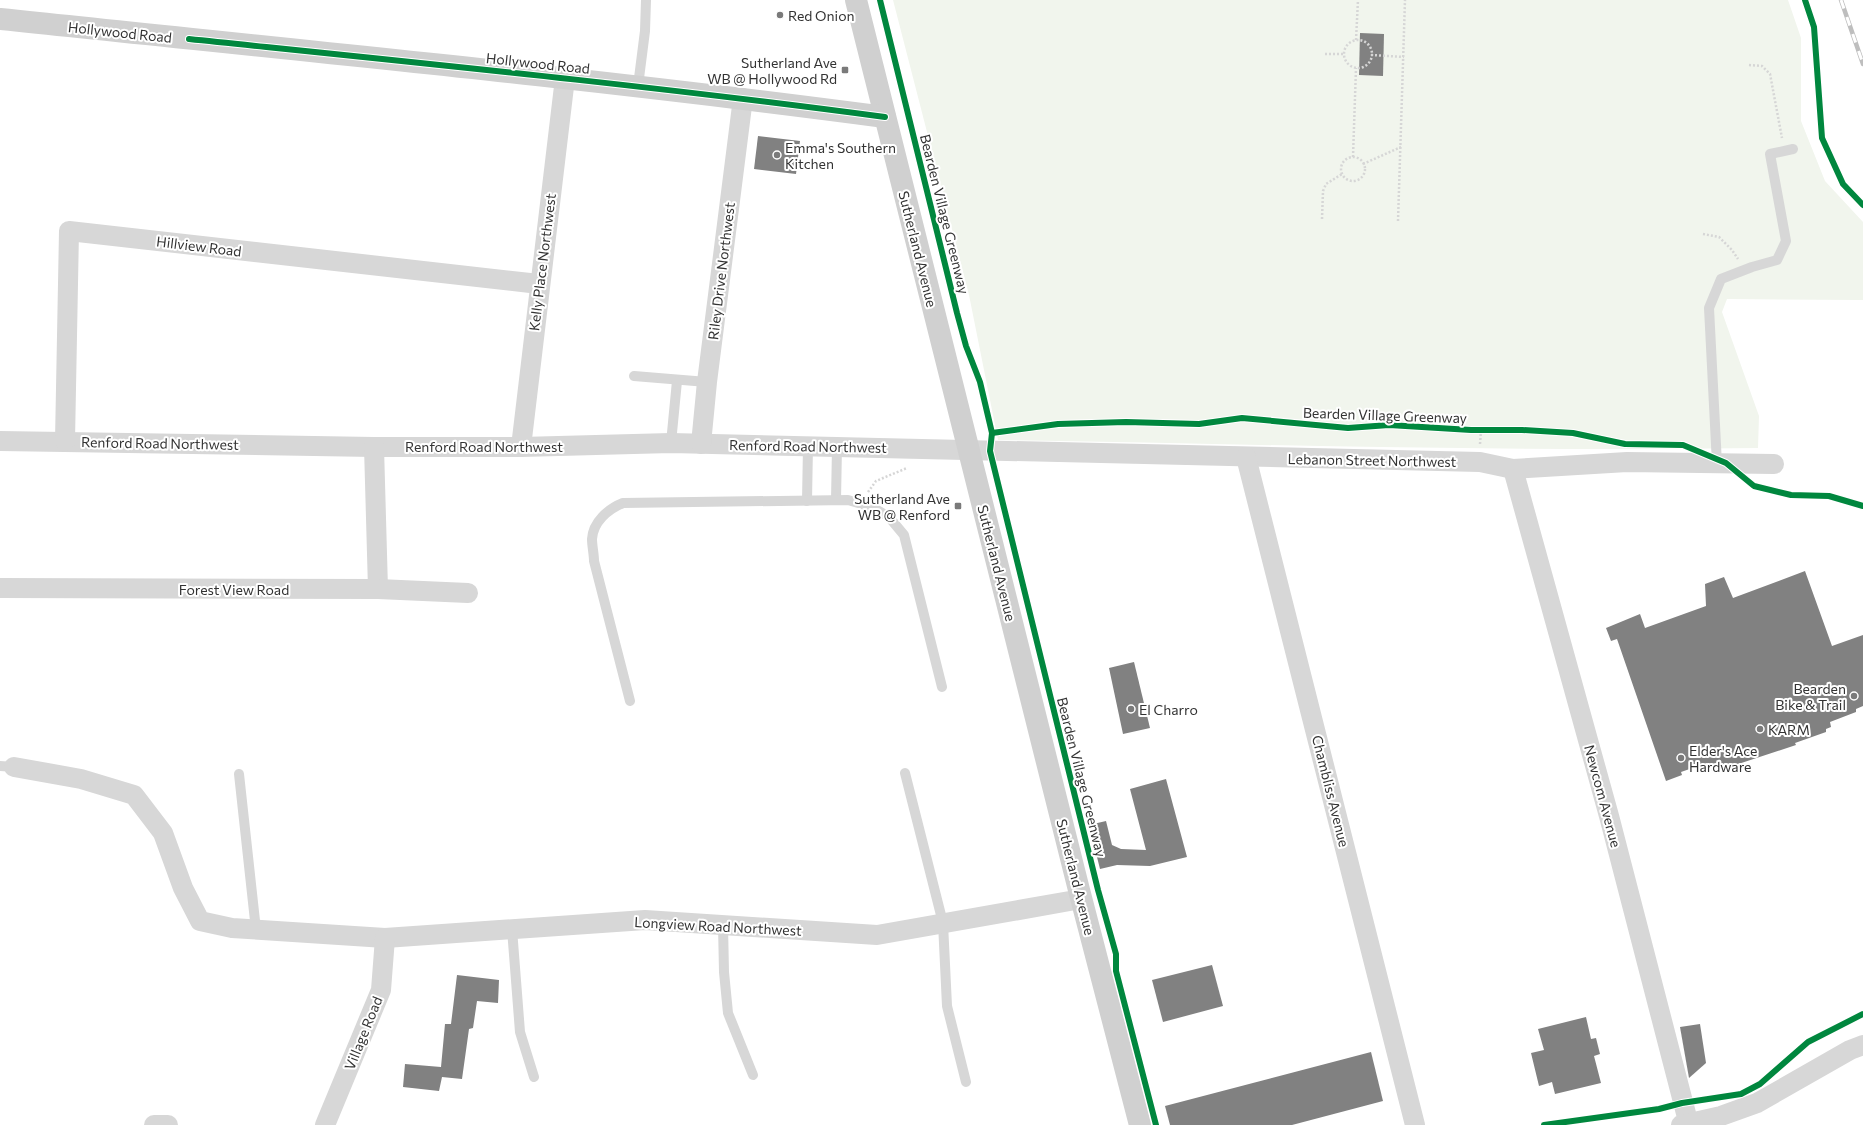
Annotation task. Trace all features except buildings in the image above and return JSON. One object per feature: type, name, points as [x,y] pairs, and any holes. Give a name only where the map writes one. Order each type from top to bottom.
[{"type":"street","name":"Sutherland Avenue","points":[[856,0],[1081,899],[1140,1125]]},
{"type":"street","name":"Hollywood Road","points":[[0,19],[638,86],[885,117]]},
{"type":"street","name":"Kelly Place Northwest","points":[[521,447],[539,284],[565,78]]},
{"type":"street","name":"Riley Drive Northwest","points":[[701,444],[706,382],[743,98]]},
{"type":"street","name":"Hillview Road","points":[[65,441],[69,231],[539,284]]},
{"type":"street","name":"Renford Road Northwest","points":[[0,441],[374,447],[521,447],[671,443],[969,451]]},
{"type":"street","points":[[374,447],[378,589]]},
{"type":"street","name":"Lebanon Street Northwest","points":[[969,451],[1480,462],[1513,469],[1628,462],[1774,464]]},
{"type":"street","name":"Chambliss Avenue","points":[[1246,457],[1415,1125]]},
{"type":"street","name":"Newcom Avenue","points":[[1513,469],[1608,816],[1686,1125]]},
{"type":"street","name":"Forest View Road","points":[[0,588],[378,589],[468,593]]},
{"type":"street","name":"Longview Road Northwest","points":[[7,766],[81,779],[134,796],[163,833],[183,888],[200,921],[232,928],[385,938],[645,920],[877,936],[1081,899]]},
{"type":"street","name":"Village Road","points":[[325,1125],[381,990],[385,938]]},
{"type":"street","points":[[1686,1125],[1721,1116],[1757,1103],[1850,1050],[1863,1045]]},
{"type":"lane","points":[[638,86],[645,32],[646,0]]},
{"type":"lane","points":[[1717,464],[1709,308],[1721,278],[1744,269],[1777,260],[1786,241],[1770,154],[1788,150]]},
{"type":"lane","points":[[634,376],[706,382]]},
{"type":"lane","points":[[671,443],[676,380]]},
{"type":"lane","points":[[807,501],[808,446]]},
{"type":"lane","points":[[836,500],[837,447]]},
{"type":"lane","points":[[630,701],[594,561],[592,538],[600,518],[613,507],[623,503],[848,500],[889,517],[904,535],[942,687]]},
{"type":"lane","points":[[239,774],[256,930]]},
{"type":"lane","points":[[905,774],[943,923],[947,1006],[966,1082]]},
{"type":"lane","points":[[723,925],[724,972],[728,1013],[753,1075]]},
{"type":"lane","points":[[512,929],[520,1032],[534,1076]]},
{"type":"path","points":[[1356,40],[1358,0]]},
{"type":"path","points":[[1398,221],[1405,0]]},
{"type":"path","points":[[1356,40],[1369,46],[1372,55],[1366,65],[1356,68],[1346,62],[1344,54],[1348,44],[1356,40]]},
{"type":"path","points":[[1325,54],[1344,54]]},
{"type":"path","points":[[1372,55],[1404,57]]},
{"type":"path","points":[[1749,65],[1762,66],[1770,74],[1788,150]]},
{"type":"path","points":[[1353,157],[1356,68]]},
{"type":"path","points":[[1363,164],[1400,147]]},
{"type":"path","points":[[1353,157],[1358,158],[1365,168],[1363,176],[1357,181],[1349,181],[1342,174],[1341,168],[1344,161],[1353,157]]},
{"type":"path","points":[[1322,219],[1323,192],[1326,184],[1342,174]]},
{"type":"path","points":[[1703,234],[1719,237],[1732,250],[1744,269]]},
{"type":"path","points":[[863,505],[868,491],[876,481],[910,466]]},
{"type":"shaded area","points":[[893,0],[1788,0],[1801,38],[1801,121],[1825,181],[1863,222],[1863,300],[1727,299],[1722,312],[1759,416],[1758,448],[1473,448],[998,440],[969,295]]},
{"type":"railway","points":[[1841,0],[1863,64]]},
{"type":"cycle path","name":"Bearden Village Greenway","points":[[880,0],[957,313],[966,346],[980,382],[992,433],[990,451],[1098,890],[1116,954],[1116,971],[1156,1125]]},
{"type":"cycle path","points":[[1805,0],[1814,27],[1822,138],[1843,184],[1863,205]]},
{"type":"cycle path","points":[[189,39],[624,85],[885,117]]},
{"type":"cycle path","name":"Bearden Village Greenway","points":[[992,433],[1058,424],[1126,422],[1199,424],[1242,418],[1348,428],[1389,425],[1471,430],[1522,430],[1573,433],[1625,444],[1683,445],[1726,463],[1754,486],[1791,495],[1829,496],[1863,506]]},
{"type":"cycle path","points":[[1544,1125],[1659,1109],[1682,1103],[1741,1094],[1760,1084],[1808,1042],[1863,1014]]},
{"type":"place","name":"Red Onion","points":[[780,15]]},
{"type":"place","name":"Sutherland Ave WB @ Hollywood Rd","points":[[845,70]]},
{"type":"place","name":"Emma's Southern Kitchen","points":[[777,155]]},
{"type":"place","name":"Sutherland Ave WB @ Renford","points":[[958,506]]},
{"type":"place","name":"Bearden Bike & Trail","points":[[1854,696]]},
{"type":"place","name":"El Charro","points":[[1131,709]]},
{"type":"place","name":"KARM","points":[[1760,729]]},
{"type":"place","name":"Elder's Ace Hardware","points":[[1681,758]]}]
